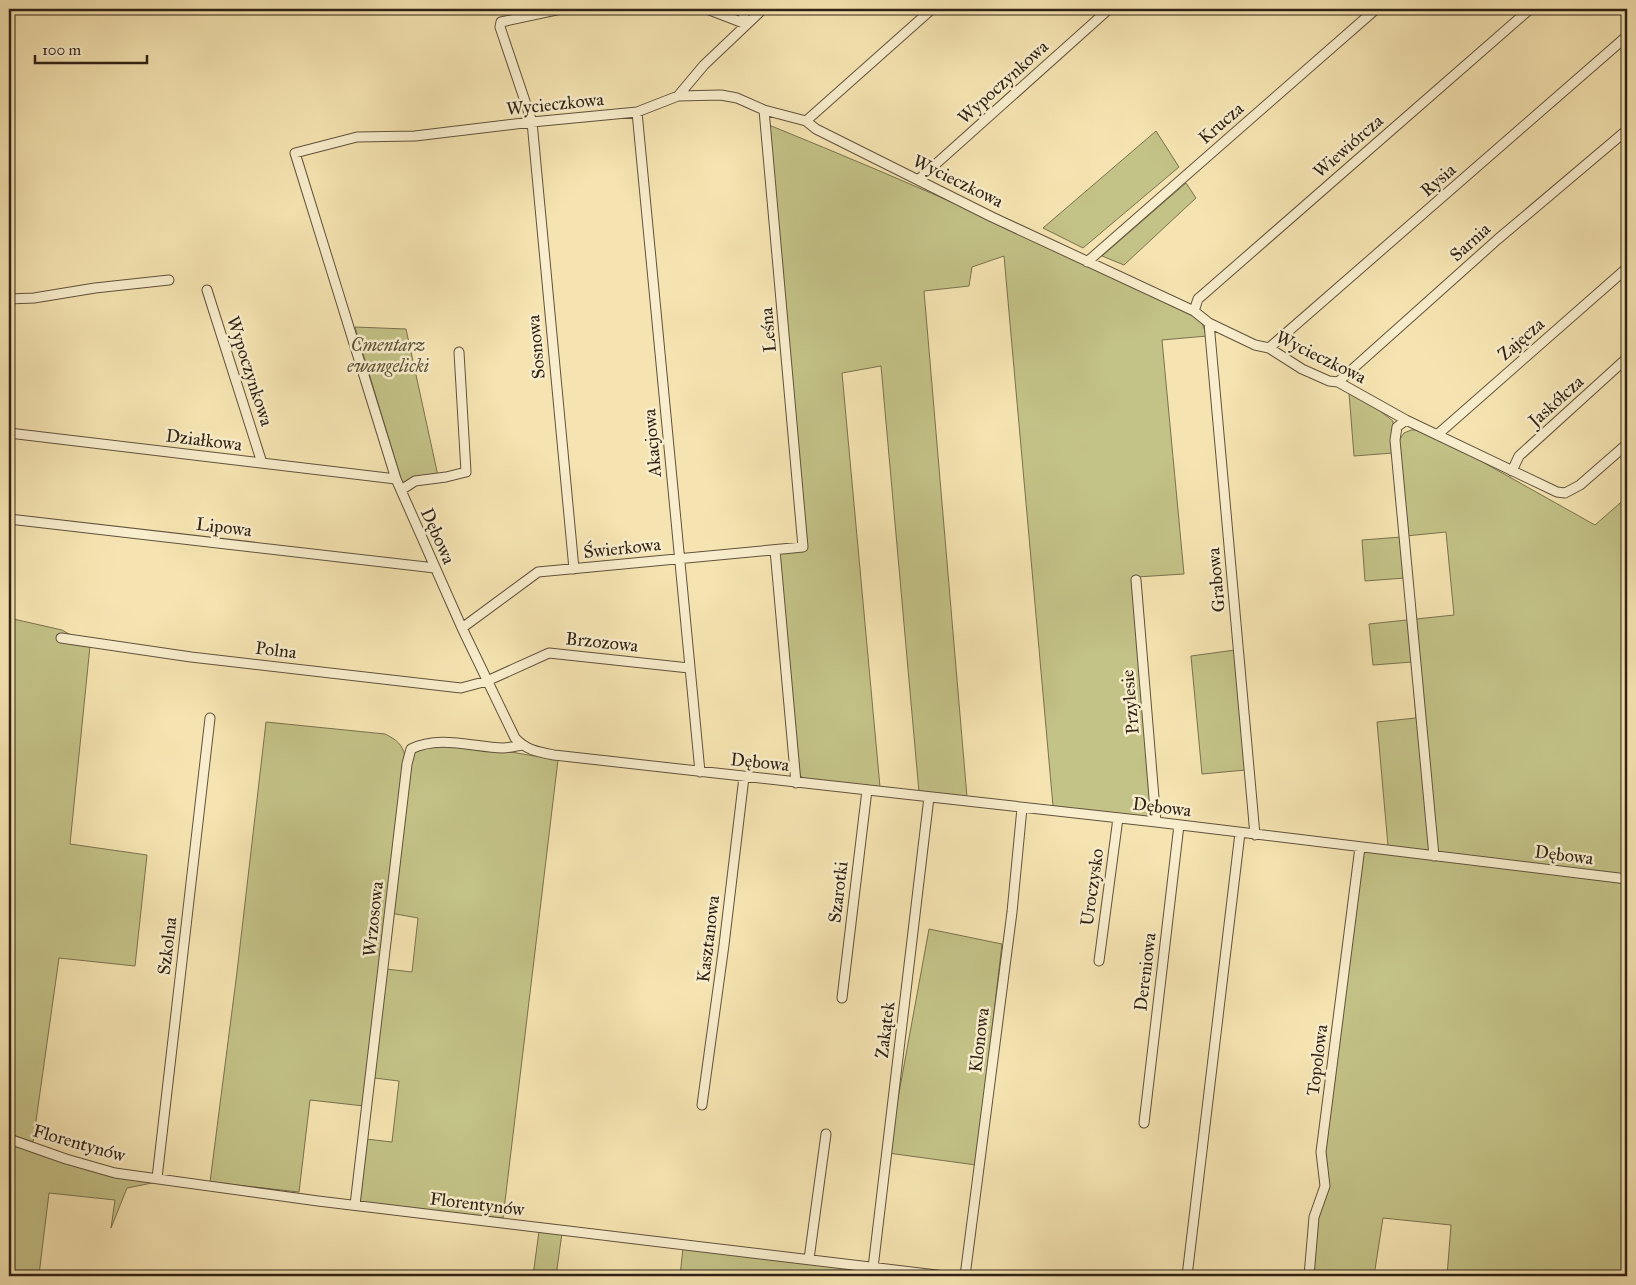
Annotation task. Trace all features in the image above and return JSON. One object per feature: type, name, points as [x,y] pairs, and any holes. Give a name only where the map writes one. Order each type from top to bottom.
[{"type":"street","name":"Sosnowa","points":[[561,9],[501,22],[500,27],[532,122],[574,569]]},
{"type":"street","points":[[707,9],[746,24]]},
{"type":"street","points":[[742,9],[746,24]]},
{"type":"street","points":[[678,96],[704,65],[763,9]]},
{"type":"street","points":[[806,121],[932,9]]},
{"type":"street","name":"Wypoczynkowa","points":[[918,180],[1109,9]]},
{"type":"street","name":"Krucza","points":[[1087,262],[1376,9]]},
{"type":"street","name":"Wiewiórcza","points":[[1194,312],[1198,298],[1530,9]]},
{"type":"street","name":"Rysia","points":[[1269,348],[1627,36]]},
{"type":"street","name":"Wycieczkowa","points":[[295,153],[357,137],[415,136],[637,112],[678,96],[720,95],[737,98],[764,110],[806,121],[816,129],[918,180],[1194,312],[1210,323],[1255,345],[1269,348],[1302,369],[1330,381],[1338,382],[1406,420],[1557,492],[1565,493],[1580,485],[1627,444]]},
{"type":"street","name":"Leśna","points":[[764,110],[804,547]]},
{"type":"street","name":"Akacjowa","points":[[637,112],[700,772]]},
{"type":"street","name":"Sarnia","points":[[1338,382],[1498,239],[1627,130]]},
{"type":"street","name":"Dębowa","points":[[295,153],[396,479],[486,681],[515,738],[522,745],[534,751],[554,755],[1156,822],[1627,879]]},
{"type":"street","name":"Zajęcza","points":[[1437,435],[1627,268]]},
{"type":"street","points":[[9,299],[34,298],[95,288],[169,280]]},
{"type":"street","name":"Wypoczynkowa","points":[[207,290],[262,463]]},
{"type":"street","name":"Grabowa","points":[[1210,323],[1256,835]]},
{"type":"street","points":[[401,490],[415,481],[466,472],[459,352]]},
{"type":"street","name":"Jaskółcza","points":[[1512,471],[1519,456],[1627,358]]},
{"type":"street","points":[[1406,420],[1397,427],[1395,440],[1434,856]]},
{"type":"street","name":"Działkowa","points":[[9,433],[396,479]]},
{"type":"street","name":"Lipowa","points":[[9,519],[435,568]]},
{"type":"street","name":"Świerkowa","points":[[462,628],[538,572],[804,547]]},
{"type":"street","points":[[775,550],[796,783]]},
{"type":"street","name":"Przylesie","points":[[1136,580],[1156,822]]},
{"type":"street","name":"Polna","points":[[61,638],[201,658],[461,688],[486,681]]},
{"type":"street","name":"Brzozowa","points":[[486,681],[549,653],[689,668]]},
{"type":"street","name":"Szkolna","points":[[157,1178],[210,718]]},
{"type":"street","name":"Wrzosowa","points":[[355,1205],[407,764],[411,749],[423,743],[505,748],[522,745]]},
{"type":"street","name":"Kasztanowa","points":[[702,1105],[744,777]]},
{"type":"street","name":"Szarotki","points":[[842,998],[866,790]]},
{"type":"street","name":"Zakątek","points":[[873,1268],[929,797]]},
{"type":"street","name":"Klonowa","points":[[965,1276],[1012,912],[1022,808]]},
{"type":"street","name":"Uroczysko","points":[[1099,961],[1118,818]]},
{"type":"street","name":"Dereniowa","points":[[1144,1123],[1179,825]]},
{"type":"street","points":[[1187,1276],[1240,833]]},
{"type":"street","name":"Topolowa","points":[[1309,1276],[1314,1217],[1325,1186],[1321,1152],[1360,847]]},
{"type":"street","points":[[809,1259],[826,1134]]},
{"type":"street","name":"Florentynów","points":[[9,1139],[66,1160],[115,1173],[355,1205],[945,1276]]},
{"type":"green space","points":[[769,125],[878,170],[1039,241],[1197,318],[1202,323],[1207,336],[1162,340],[1184,574],[1137,577],[1153,816],[1150,818],[1053,806],[1004,256],[972,267],[969,286],[924,291],[967,797],[919,792],[881,366],[842,373],[880,787],[804,779],[800,775],[778,551],[805,548]]},
{"type":"green space","points":[[1156,131],[1179,167],[1083,248],[1043,228]]},
{"type":"green space","points":[[1186,183],[1196,198],[1124,265],[1102,256]]},
{"type":"green space","name":"Cmentarz ewangelicki","points":[[355,327],[406,329],[438,476],[403,486]]},
{"type":"green space","points":[[1349,393],[1371,404],[1393,421],[1393,453],[1354,456]]},
{"type":"green space","points":[[1418,430],[1438,437],[1595,525],[1627,497],[1627,1276],[1447,1276],[1451,1225],[1383,1218],[1374,1276],[1312,1276],[1324,1151],[1361,850],[1388,846],[1377,722],[1416,718],[1412,662],[1373,665],[1369,624],[1454,615],[1446,532],[1406,536],[1399,440],[1404,433]]},
{"type":"green space","points":[[1401,537],[1405,578],[1365,581],[1362,540]]},
{"type":"green space","points":[[9,618],[62,630],[90,646],[70,844],[147,855],[135,966],[59,958],[33,1142],[9,1134]]},
{"type":"green space","points":[[1235,650],[1246,770],[1202,774],[1191,656]]},
{"type":"green space","points":[[266,722],[385,734],[398,743],[405,756],[364,1106],[310,1100],[299,1192],[210,1182]]},
{"type":"green space","points":[[435,745],[505,751],[558,760],[503,1218],[362,1203],[358,1199],[366,1139],[392,1142],[399,1081],[374,1078],[386,969],[412,972],[418,918],[390,913],[413,754],[417,749]]},
{"type":"green space","points":[[929,929],[1002,944],[976,1165],[888,1153]]},
{"type":"green space","points":[[9,1144],[114,1176],[157,1182],[127,1188],[111,1228],[115,1200],[49,1193],[39,1275],[45,1276],[9,1276]]},
{"type":"green space","points":[[539,1231],[562,1233],[556,1276],[533,1276]]},
{"type":"green space","points":[[683,1248],[871,1271],[870,1276],[680,1276]]}]
